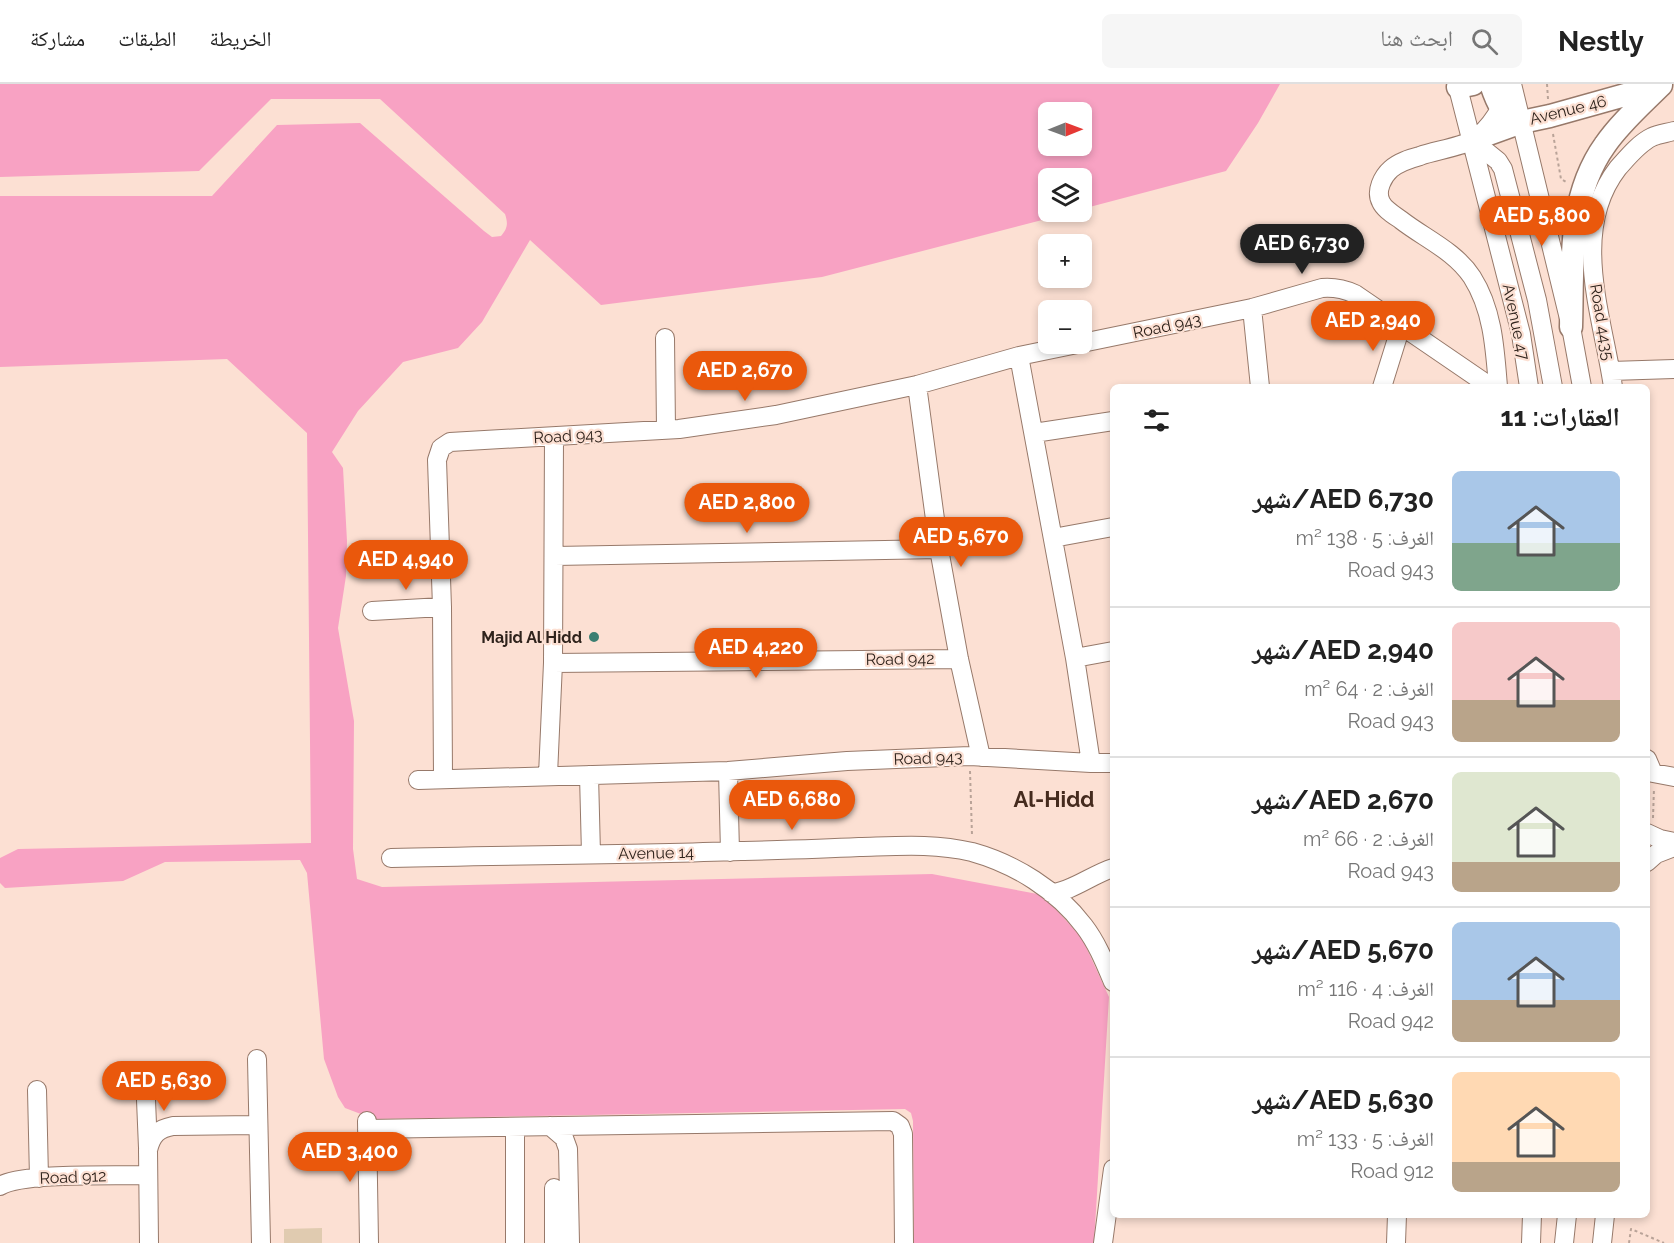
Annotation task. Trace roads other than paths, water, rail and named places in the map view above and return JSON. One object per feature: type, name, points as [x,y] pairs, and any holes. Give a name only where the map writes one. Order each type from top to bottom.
[{"type":"main road","points":[[1491,84],[1501,108],[1510,117],[1522,122]]},
{"type":"main road","points":[[1571,327],[1575,217],[1582,191],[1592,166],[1606,144],[1663,84]]},
{"type":"main road","name":"Avenue 46","points":[[1472,140],[1522,122],[1663,84]]},
{"type":"street","points":[[1498,384],[1490,320],[1470,274],[1446,251],[1394,216],[1381,202],[1378,193],[1384,177],[1398,163],[1472,140],[1492,121],[1501,108],[1511,84]]},
{"type":"street","points":[[1511,84],[1571,327],[1581,384]]},
{"type":"street","name":"Avenue 47","points":[[1462,85],[1472,140],[1521,334],[1529,384]]},
{"type":"street","name":"Road 4435","points":[[1674,131],[1651,137],[1628,156],[1613,175],[1600,200],[1594,223],[1592,254],[1597,301],[1612,379],[1674,369]]},
{"type":"street","points":[[1472,140],[1498,161],[1503,169],[1537,300],[1552,384]]},
{"type":"street","name":"Road 943","points":[[444,778],[437,460],[441,448],[450,442],[666,430],[776,416],[917,385],[1020,356],[1252,308],[1322,288],[1339,288],[1354,294],[1487,384]]},
{"type":"street","points":[[1252,308],[1260,384]]},
{"type":"street","points":[[1382,384],[1401,326]]},
{"type":"street","points":[[665,338],[666,430]]},
{"type":"street","points":[[1020,356],[1075,658],[1091,763]]},
{"type":"street","name":"Road 942","points":[[917,385],[939,549],[976,756]]},
{"type":"street","points":[[1034,433],[1110,421]]},
{"type":"street","points":[[548,776],[555,556],[554,437]]},
{"type":"street","points":[[1053,538],[1110,528]]},
{"type":"street","points":[[555,556],[939,549]]},
{"type":"street","points":[[372,611],[442,607]]},
{"type":"street","points":[[1075,658],[1110,652]]},
{"type":"street","name":"Road 942","points":[[553,663],[959,658]]},
{"type":"street","name":"Road 943","points":[[418,780],[728,771],[847,761],[976,756],[1110,763]]},
{"type":"street","points":[[1650,766],[1674,777]]},
{"type":"street","points":[[728,771],[730,852]]},
{"type":"street","points":[[589,775],[591,854]]},
{"type":"street","points":[[1650,834],[1674,842]]},
{"type":"street","name":"Avenue 14","points":[[391,858],[730,852],[931,845],[973,853],[1017,870],[1051,892],[1085,927],[1110,975]]},
{"type":"street","points":[[1650,859],[1656,854],[1674,847]]},
{"type":"street","points":[[1051,892],[1066,890],[1099,872],[1110,869]]},
{"type":"street","points":[[257,1059],[261,1243]]},
{"type":"street","points":[[145,1076],[149,1243]]},
{"type":"street","points":[[37,1090],[39,1178]]},
{"type":"street","points":[[369,1243],[367,1125],[515,1127],[893,1121],[900,1126],[903,1134],[904,1243]]},
{"type":"street","points":[[148,1150],[151,1137],[160,1129],[173,1126],[258,1125]]},
{"type":"street","points":[[550,1126],[564,1138],[568,1149],[570,1243]]},
{"type":"street","points":[[515,1127],[515,1243]]},
{"type":"street","name":"Road 912","points":[[0,1186],[11,1181],[39,1178],[148,1175]]},
{"type":"street","points":[[554,1188],[555,1243]]},
{"type":"street","points":[[1103,1243],[1110,1191]]},
{"type":"street","points":[[1396,1243],[1397,1218]]},
{"type":"street","points":[[1531,1243],[1532,1218]]},
{"type":"street","points":[[1564,1243],[1567,1218]]},
{"type":"street","points":[[1602,1243],[1605,1218]]},
{"type":"place","name":"Majid Al Hidd","points":[[594,637]]},
{"type":"district","name":"Al-Hidd","points":[[1054,799]]}]
